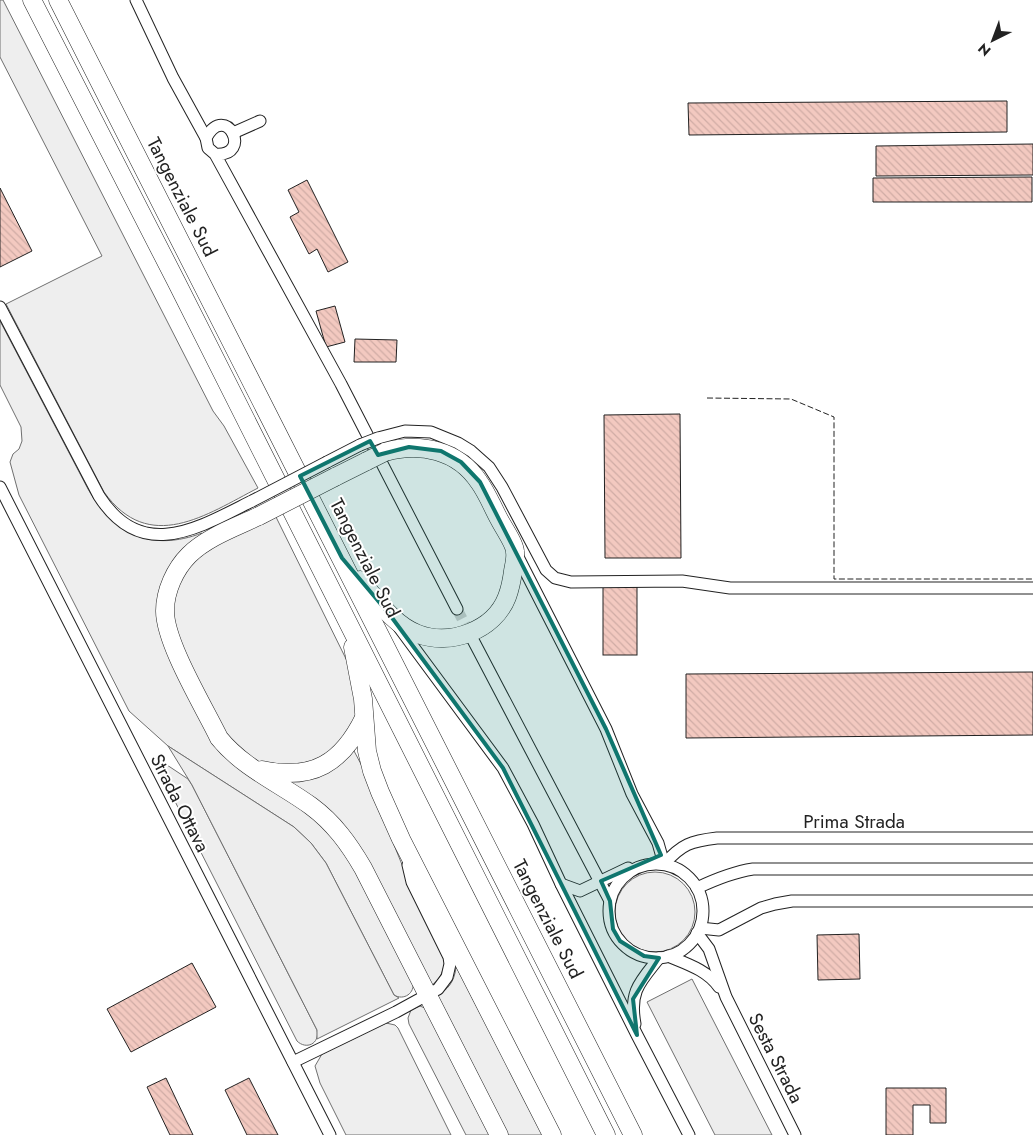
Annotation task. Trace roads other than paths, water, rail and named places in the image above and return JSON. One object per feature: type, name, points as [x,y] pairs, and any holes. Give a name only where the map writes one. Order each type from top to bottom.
[{"type":"highway","points":[[32,0],[176,281],[606,1135]]},
{"type":"highway","name":"Tangenziale Sud","points":[[58,0],[633,1135]]},
{"type":"highway","points":[[342,558],[390,614],[403,626],[417,634],[434,638],[450,638],[472,632],[481,627],[500,610],[507,597],[516,551],[480,482],[472,471],[461,462],[440,451],[420,447],[382,445],[255,508],[189,556],[173,577],[166,600],[165,612],[171,639],[219,738],[230,751],[312,807],[341,834],[363,868],[499,1135]]},
{"type":"highway","points":[[348,624],[363,698],[367,751],[372,772],[401,839],[552,1135]]},
{"type":"highway","points":[[256,769],[277,773],[299,774],[324,765],[354,738],[364,717]]},
{"type":"street","points":[[136,0],[173,78],[206,138],[208,148],[215,154],[341,384],[457,609]]},
{"type":"street","points":[[233,133],[260,121]]},
{"type":"street","points":[[206,138],[211,128],[216,126],[223,125],[233,133],[235,143],[231,150],[223,154],[215,154]]},
{"type":"street","points":[[0,307],[99,496],[116,517],[135,529],[148,534],[174,534],[198,528],[255,508]]},
{"type":"street","points":[[382,445],[405,431],[431,432],[472,451],[489,467],[502,486],[546,570],[555,578],[571,582],[682,581],[730,588],[1033,588]]},
{"type":"street","name":"Strada Ottava","points":[[0,487],[330,1135]]},
{"type":"street","points":[[516,551],[606,729],[632,794],[658,843],[663,860],[683,873],[697,888],[703,908],[698,931],[690,944],[680,951],[663,957],[644,956],[631,951],[620,941],[613,929],[609,915],[610,901],[616,885],[622,878],[635,868],[663,860]]},
{"type":"street","points":[[390,614],[419,657],[488,745],[503,768],[689,1135]]},
{"type":"street","points":[[473,640],[610,901]]},
{"type":"street","name":"Prima Strada","points":[[627,868],[663,860],[677,850],[702,840],[717,838],[1033,838]]},
{"type":"street","points":[[293,1062],[396,1012],[438,989],[443,984],[449,971],[450,957],[412,882],[401,839]]},
{"type":"street","points":[[561,884],[580,890],[627,868],[652,864]]},
{"type":"street","points":[[697,888],[715,879],[753,868],[1033,869]]},
{"type":"street","points":[[698,931],[719,930],[761,908],[792,901],[1033,901]]},
{"type":"street","name":"Sesta Strada","points":[[698,931],[709,949],[726,997],[795,1135]]},
{"type":"street","points":[[637,1035],[632,1011],[636,989],[663,957]]},
{"type":"street","name":"Sesta Strada","points":[[663,957],[692,965],[712,978],[726,997]]},
{"type":"tunnel","points":[[457,609],[472,638]]}]
